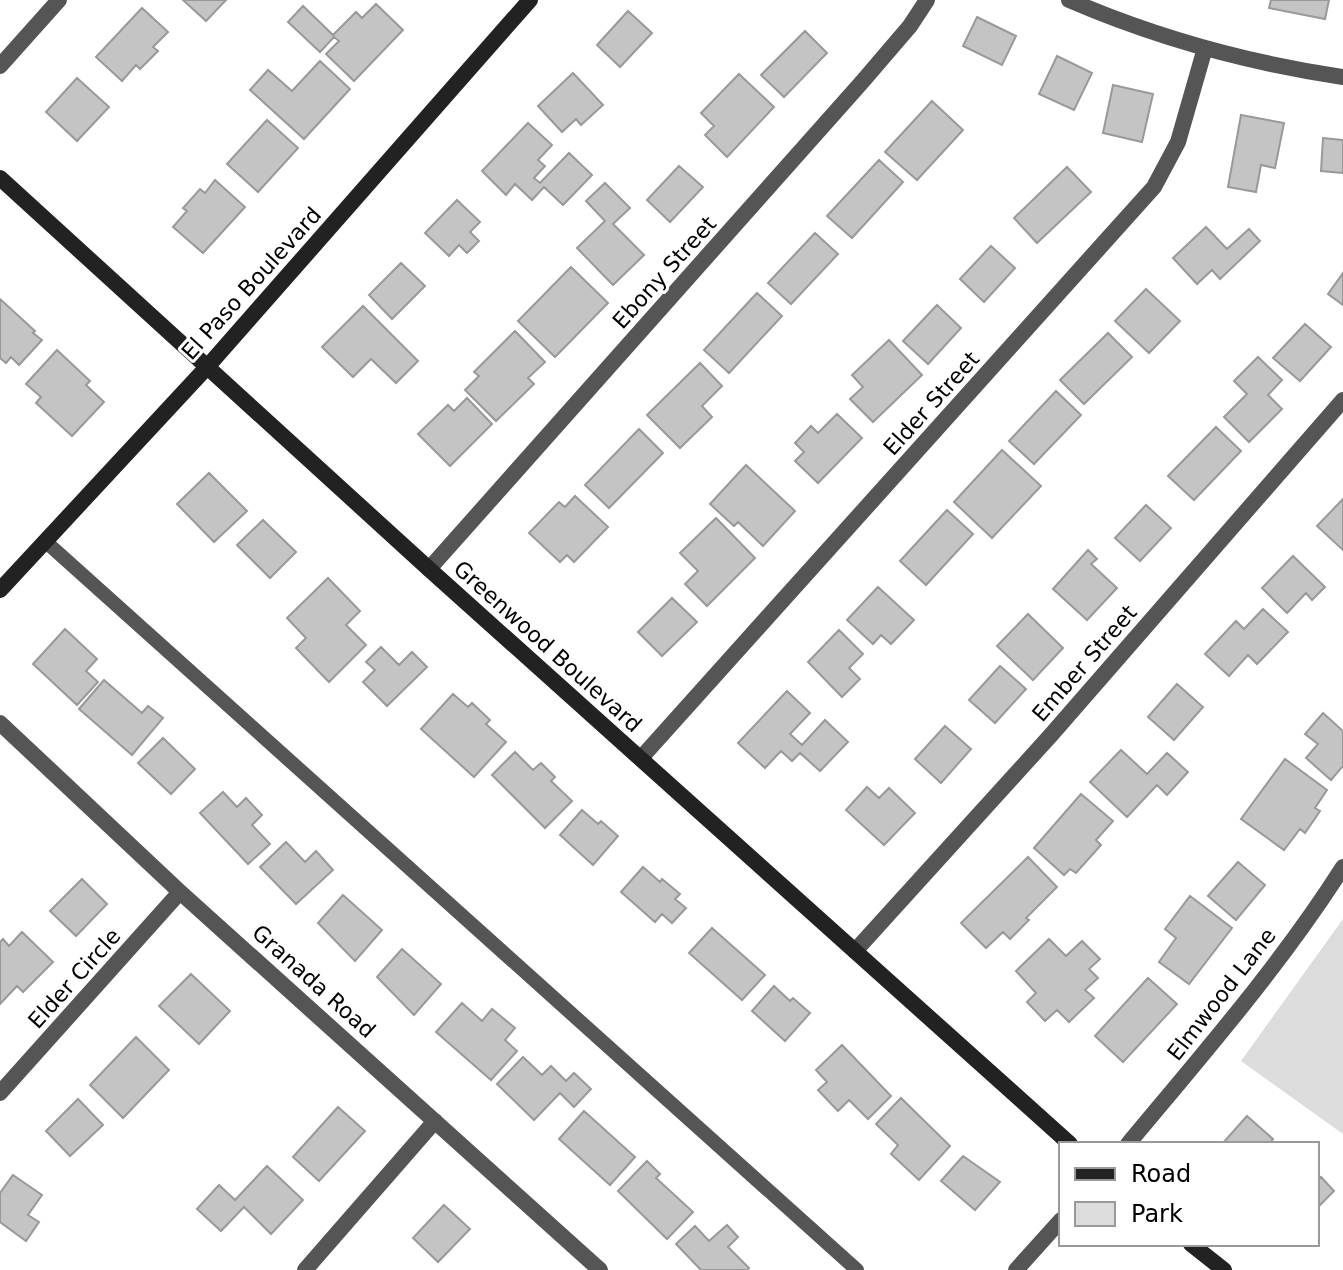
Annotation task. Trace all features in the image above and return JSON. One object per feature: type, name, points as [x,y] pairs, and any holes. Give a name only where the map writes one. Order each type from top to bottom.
[{"type":"street","points":[[0,66],[59,0]]},
{"type":"street","name":"El Paso Boulevard","points":[[0,590],[208,366],[530,0]]},
{"type":"street","name":"Ebony Street","points":[[429,569],[862,82],[910,26],[927,0]]},
{"type":"street","points":[[1069,0],[1119,22],[1205,48],[1285,69],[1343,77]]},
{"type":"street","name":"Elder Street","points":[[641,758],[1154,187],[1178,142],[1205,48]]},
{"type":"street","name":"Greenwood Boulevard","points":[[0,178],[429,569],[1068,1142]]},
{"type":"street","name":"Ember Street","points":[[855,951],[1051,735],[1343,400]]},
{"type":"street","name":"Granada Road","points":[[0,723],[180,892],[600,1270]]},
{"type":"street","name":"Elmwood Lane","points":[[1130,1142],[1235,1015],[1322,900],[1343,867]]},
{"type":"street","name":"Elder Circle","points":[[0,1093],[180,892]]},
{"type":"street","points":[[305,1270],[435,1121]]},
{"type":"street","points":[[1016,1270],[1059,1222]]},
{"type":"street","points":[[1194,1246],[1224,1270]]},
{"type":"lane","points":[[45,541],[857,1270]]},
{"type":"green space","points":[[1343,919],[1343,1134],[1241,1061]]},
{"type":"building","points":[[183,0],[226,0],[206,21]]},
{"type":"building","points":[[1271,0],[1329,0],[1325,19],[1269,8]]},
{"type":"building","points":[[376,4],[403,30],[354,81],[326,54],[339,41],[334,37],[320,52],[288,22],[303,6],[333,35],[356,12],[362,18]]},
{"type":"building","points":[[142,8],[168,32],[153,47],[158,51],[140,69],[136,65],[122,81],[96,57]]},
{"type":"building","points":[[628,11],[652,33],[620,67],[597,45]]},
{"type":"building","points":[[977,17],[1016,36],[1002,65],[963,46]]},
{"type":"building","points":[[805,31],[827,53],[784,97],[761,75]]},
{"type":"building","points":[[1057,56],[1092,73],[1074,110],[1039,94]]},
{"type":"building","points":[[320,61],[350,89],[304,139],[250,90],[268,70],[292,91]]},
{"type":"building","points":[[573,73],[603,105],[581,125],[576,119],[562,132],[538,106]]},
{"type":"building","points":[[739,74],[774,107],[727,157],[705,135],[714,126],[701,113]]},
{"type":"building","points":[[77,78],[109,107],[77,141],[46,112]]},
{"type":"building","points":[[1113,85],[1153,94],[1142,142],[1103,133]]},
{"type":"building","points":[[932,101],[963,130],[917,180],[885,152]]},
{"type":"building","points":[[1241,115],[1284,123],[1275,168],[1261,165],[1256,192],[1228,187]]},
{"type":"building","points":[[267,120],[298,148],[258,192],[227,164]]},
{"type":"building","points":[[528,123],[552,145],[538,160],[545,166],[534,178],[540,183],[569,153],[592,175],[563,205],[544,187],[532,200],[515,184],[506,195],[482,171]]},
{"type":"building","points":[[1323,138],[1343,140],[1343,173],[1321,171]]},
{"type":"building","points":[[879,160],[903,182],[852,238],[827,216]]},
{"type":"building","points":[[679,166],[703,187],[670,222],[647,200]]},
{"type":"building","points":[[1067,167],[1091,192],[1037,243],[1014,218]]},
{"type":"building","points":[[215,180],[245,207],[203,253],[173,227],[187,211],[183,208],[200,189],[205,193]]},
{"type":"building","points":[[605,183],[630,208],[613,224],[644,255],[613,285],[577,248],[605,221],[586,201]]},
{"type":"building","points":[[457,200],[480,222],[470,232],[479,241],[467,253],[459,245],[449,256],[425,233]]},
{"type":"building","points":[[1206,227],[1227,249],[1249,229],[1260,241],[1220,279],[1212,270],[1197,284],[1173,258]]},
{"type":"building","points":[[815,233],[838,254],[791,304],[768,283]]},
{"type":"building","points":[[991,246],[1015,268],[984,302],[960,279]]},
{"type":"building","points":[[401,263],[425,286],[392,319],[369,295]]},
{"type":"building","points":[[571,267],[608,303],[555,357],[518,321]]},
{"type":"building","points":[[1343,273],[1343,305],[1328,294]]},
{"type":"building","points":[[1146,289],[1180,321],[1149,353],[1115,321]]},
{"type":"building","points":[[757,293],[782,316],[729,373],[704,350]]},
{"type":"building","points":[[0,299],[42,340],[19,365],[11,357],[6,363],[0,358]]},
{"type":"building","points":[[937,305],[961,328],[928,364],[903,341]]},
{"type":"building","points":[[363,306],[418,361],[396,383],[371,359],[353,377],[322,347]]},
{"type":"building","points":[[1305,324],[1331,347],[1300,381],[1273,358]]},
{"type":"building","points":[[515,331],[545,362],[528,378],[534,384],[496,421],[465,390],[479,376],[474,372]]},
{"type":"building","points":[[1108,333],[1132,357],[1084,404],[1060,380]]},
{"type":"building","points":[[889,340],[922,375],[873,422],[850,399],[863,387],[852,375]]},
{"type":"building","points":[[57,350],[90,381],[86,385],[104,402],[72,436],[36,403],[41,397],[26,384]]},
{"type":"building","points":[[1258,357],[1282,380],[1268,395],[1282,409],[1249,442],[1224,417],[1247,394],[1234,381]]},
{"type":"building","points":[[700,363],[722,386],[702,406],[712,417],[680,448],[647,415]]},
{"type":"building","points":[[1056,391],[1081,415],[1034,464],[1009,441]]},
{"type":"building","points":[[467,398],[492,424],[450,466],[418,434],[448,405],[454,411]]},
{"type":"building","points":[[837,414],[862,438],[818,483],[795,461],[804,452],[795,443],[811,426],[818,433]]},
{"type":"building","points":[[1216,427],[1241,451],[1194,500],[1168,476]]},
{"type":"building","points":[[639,429],[663,453],[609,508],[585,485]]},
{"type":"building","points":[[1002,450],[1041,486],[992,538],[954,502]]},
{"type":"building","points":[[746,465],[795,511],[763,546],[738,522],[734,526],[710,504]]},
{"type":"building","points":[[209,473],[247,511],[214,542],[177,504]]},
{"type":"building","points":[[575,496],[608,527],[574,562],[567,555],[560,562],[529,533],[559,502],[565,507]]},
{"type":"building","points":[[1343,499],[1343,550],[1317,526]]},
{"type":"building","points":[[1146,505],[1171,528],[1140,561],[1115,538]]},
{"type":"building","points":[[947,510],[973,534],[926,585],[900,561]]},
{"type":"building","points":[[716,518],[755,558],[707,606],[685,584],[698,571],[680,553]]},
{"type":"building","points":[[263,520],[296,552],[270,578],[237,545]]},
{"type":"building","points":[[1088,550],[1097,559],[1091,564],[1117,588],[1087,620],[1053,589]]},
{"type":"building","points":[[1293,556],[1325,587],[1312,600],[1306,593],[1287,613],[1262,588]]},
{"type":"building","points":[[328,578],[360,611],[346,625],[366,645],[329,682],[296,648],[306,638],[287,618]]},
{"type":"building","points":[[878,587],[914,620],[891,644],[881,635],[873,644],[847,620]]},
{"type":"building","points":[[672,598],[697,622],[662,656],[638,632]]},
{"type":"building","points":[[1263,609],[1288,632],[1257,664],[1248,655],[1229,676],[1205,654],[1236,621],[1244,629]]},
{"type":"building","points":[[1028,614],[1063,648],[1033,680],[997,646]]},
{"type":"building","points":[[65,629],[97,659],[86,671],[98,682],[77,705],[33,664]]},
{"type":"building","points":[[839,630],[863,654],[849,668],[860,679],[842,697],[808,662]]},
{"type":"building","points":[[381,647],[399,665],[412,652],[427,667],[387,706],[363,682],[375,670],[366,662]]},
{"type":"building","points":[[1000,666],[1026,689],[995,723],[969,700]]},
{"type":"building","points":[[104,680],[142,713],[148,706],[163,718],[132,755],[79,709]]},
{"type":"building","points":[[1177,684],[1203,707],[1174,740],[1148,717]]},
{"type":"building","points":[[787,691],[810,713],[790,734],[802,745],[825,720],[848,742],[820,771],[800,753],[792,761],[781,751],[765,768],[738,743]]},
{"type":"building","points":[[453,694],[468,707],[472,703],[490,720],[486,724],[506,742],[474,777],[421,729]]},
{"type":"building","points":[[1323,713],[1343,731],[1343,766],[1331,780],[1306,758],[1318,744],[1305,734]]},
{"type":"building","points":[[945,726],[971,749],[941,783],[915,759]]},
{"type":"building","points":[[163,738],[195,769],[171,794],[138,763]]},
{"type":"building","points":[[1121,750],[1147,774],[1167,753],[1188,772],[1167,795],[1157,785],[1127,817],[1090,782]]},
{"type":"building","points":[[515,752],[533,770],[541,763],[555,777],[551,781],[572,801],[545,828],[492,775]]},
{"type":"building","points":[[1285,759],[1327,790],[1315,808],[1320,811],[1305,833],[1300,829],[1284,850],[1241,819]]},
{"type":"building","points":[[867,787],[879,798],[889,788],[915,813],[884,845],[846,810]]},
{"type":"building","points":[[223,792],[237,807],[246,798],[262,815],[252,825],[270,844],[248,864],[200,813]]},
{"type":"building","points":[[1081,794],[1113,821],[1096,840],[1101,845],[1076,873],[1070,869],[1064,875],[1034,848]]},
{"type":"building","points":[[582,810],[618,836],[593,865],[560,835]]},
{"type":"building","points":[[286,842],[305,862],[316,851],[333,870],[296,904],[260,867]]},
{"type":"building","points":[[1028,857],[1057,887],[1010,939],[1003,932],[986,948],[961,923]]},
{"type":"building","points":[[1238,862],[1265,885],[1236,920],[1208,896]]},
{"type":"building","points":[[643,867],[680,894],[675,899],[686,908],[672,923],[662,914],[655,922],[621,892]]},
{"type":"building","points":[[82,879],[107,904],[76,936],[50,911]]},
{"type":"building","points":[[343,895],[382,930],[355,961],[318,923]]},
{"type":"building","points":[[1190,896],[1232,928],[1189,984],[1159,962],[1176,938],[1165,929]]},
{"type":"building","points":[[712,928],[765,975],[742,1000],[689,953]]},
{"type":"building","points":[[22,932],[53,962],[23,992],[17,986],[0,1004],[0,942],[3,939],[9,946]]},
{"type":"building","points":[[1049,939],[1066,956],[1082,941],[1100,959],[1089,969],[1098,978],[1085,990],[1094,998],[1069,1022],[1057,1010],[1045,1021],[1027,1002],[1036,993],[1016,971]]},
{"type":"building","points":[[402,949],[441,984],[414,1015],[377,977]]},
{"type":"building","points":[[191,974],[230,1011],[199,1044],[159,1006]]},
{"type":"building","points":[[1148,978],[1177,1004],[1123,1062],[1095,1036]]},
{"type":"building","points":[[774,986],[790,1001],[793,998],[810,1013],[785,1041],[752,1011]]},
{"type":"building","points":[[462,1003],[482,1021],[492,1009],[515,1028],[505,1040],[517,1051],[491,1080],[436,1032]]},
{"type":"building","points":[[136,1037],[169,1070],[123,1118],[90,1085]]},
{"type":"building","points":[[842,1045],[891,1096],[868,1119],[849,1100],[838,1111],[818,1090],[827,1082],[816,1070]]},
{"type":"building","points":[[523,1057],[542,1075],[551,1066],[566,1081],[574,1073],[591,1089],[574,1107],[560,1093],[534,1120],[497,1084]]},
{"type":"building","points":[[901,1098],[950,1146],[919,1180],[891,1154],[898,1145],[876,1124]]},
{"type":"building","points":[[78,1099],[103,1125],[70,1156],[46,1131]]},
{"type":"building","points":[[338,1107],[365,1131],[319,1181],[293,1157]]},
{"type":"building","points":[[584,1111],[635,1157],[610,1185],[559,1139]]},
{"type":"building","points":[[1247,1116],[1273,1139],[1271,1142],[1224,1142]]},
{"type":"building","points":[[963,1156],[1000,1182],[975,1210],[941,1181]]},
{"type":"building","points":[[647,1161],[660,1174],[656,1178],[693,1212],[667,1239],[618,1191]]},
{"type":"building","points":[[267,1166],[303,1200],[271,1234],[244,1207],[221,1231],[197,1209],[219,1185],[235,1200]]},
{"type":"building","points":[[13,1175],[42,1195],[28,1215],[39,1222],[26,1241],[0,1222],[0,1193]]},
{"type":"building","points":[[1321,1177],[1334,1191],[1319,1206]]},
{"type":"building","points":[[444,1205],[470,1229],[438,1262],[413,1238]]},
{"type":"building","points":[[727,1225],[738,1237],[728,1247],[749,1268],[747,1270],[701,1270],[676,1244],[695,1226],[709,1241]]}]
